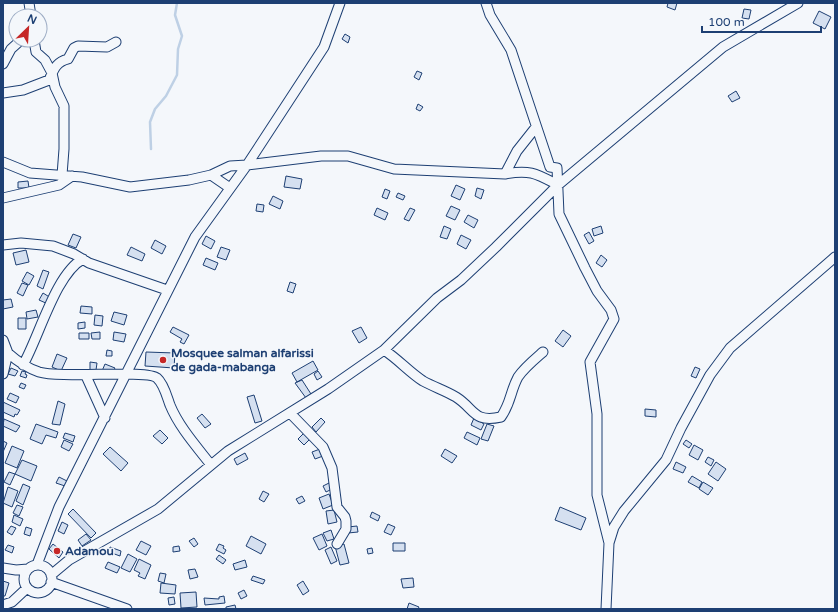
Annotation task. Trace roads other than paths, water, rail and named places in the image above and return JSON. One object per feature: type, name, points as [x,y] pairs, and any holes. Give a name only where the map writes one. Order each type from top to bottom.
[{"type":"street","points":[[486,3],[490,15],[510,50],[550,167],[557,168],[560,214],[597,292],[612,310],[614,319],[590,362],[598,414],[597,496],[609,543]]},
{"type":"street","points":[[26,588],[33,592],[41,593],[47,589],[51,578],[69,560],[103,539],[158,509],[211,465],[246,440],[328,389],[384,350],[437,298],[461,280],[496,247],[558,185],[723,47],[798,3]]},
{"type":"street","points":[[38,565],[59,507],[127,375],[167,290],[195,237],[247,165],[324,47],[341,4]]},
{"type":"street","points":[[3,93],[23,90],[49,80],[59,61],[68,59],[74,48],[78,46],[107,47],[116,42]]},
{"type":"street","points":[[3,64],[12,48]]},
{"type":"street","points":[[35,48],[36,52],[45,60],[52,74],[55,87],[64,106],[64,148],[62,175]]},
{"type":"street","points":[[506,174],[517,151],[536,127]]},
{"type":"street","points":[[3,162],[30,173],[72,176],[130,187],[189,180],[211,175],[230,166],[321,156],[348,156],[394,169],[506,174],[520,171],[533,172],[558,185]]},
{"type":"street","points":[[211,175],[230,188]]},
{"type":"street","points":[[3,198],[59,185],[72,176]]},
{"type":"street","points":[[3,245],[21,243],[53,246],[74,254],[83,260],[167,290]]},
{"type":"street","points":[[606,609],[609,543],[614,528],[624,511],[666,460],[692,405],[710,375],[730,348],[835,257]]},
{"type":"street","points":[[23,365],[66,274],[74,264],[83,260]]},
{"type":"street","points":[[3,340],[8,353],[23,365],[39,372],[86,376],[146,374],[157,378],[162,385],[171,408],[187,434],[211,465]]},
{"type":"street","points":[[384,350],[422,380],[454,396],[467,405],[472,413],[488,420],[501,418],[509,406],[512,389],[519,375],[543,352]]},
{"type":"street","points":[[3,374],[8,353]]},
{"type":"street","points":[[86,376],[105,418]]},
{"type":"street","points":[[290,413],[323,447],[332,468],[337,507],[345,517],[346,521],[346,529],[337,544]]},
{"type":"street","points":[[26,588],[24,576],[28,570],[38,565],[46,568],[51,578],[127,609]]},
{"type":"street","points":[[3,568],[28,570]]},
{"type":"street","points":[[8,605],[26,588]]},
{"type":"waterway","points":[[151,149],[150,122],[155,109],[166,96],[177,75],[178,49],[182,36],[175,15],[177,3]]},
{"type":"place","name":"Mosquee salman alfarissi de gada-mabanga","points":[[163,360]]},
{"type":"place","name":"Adamou","points":[[57,551]]}]
